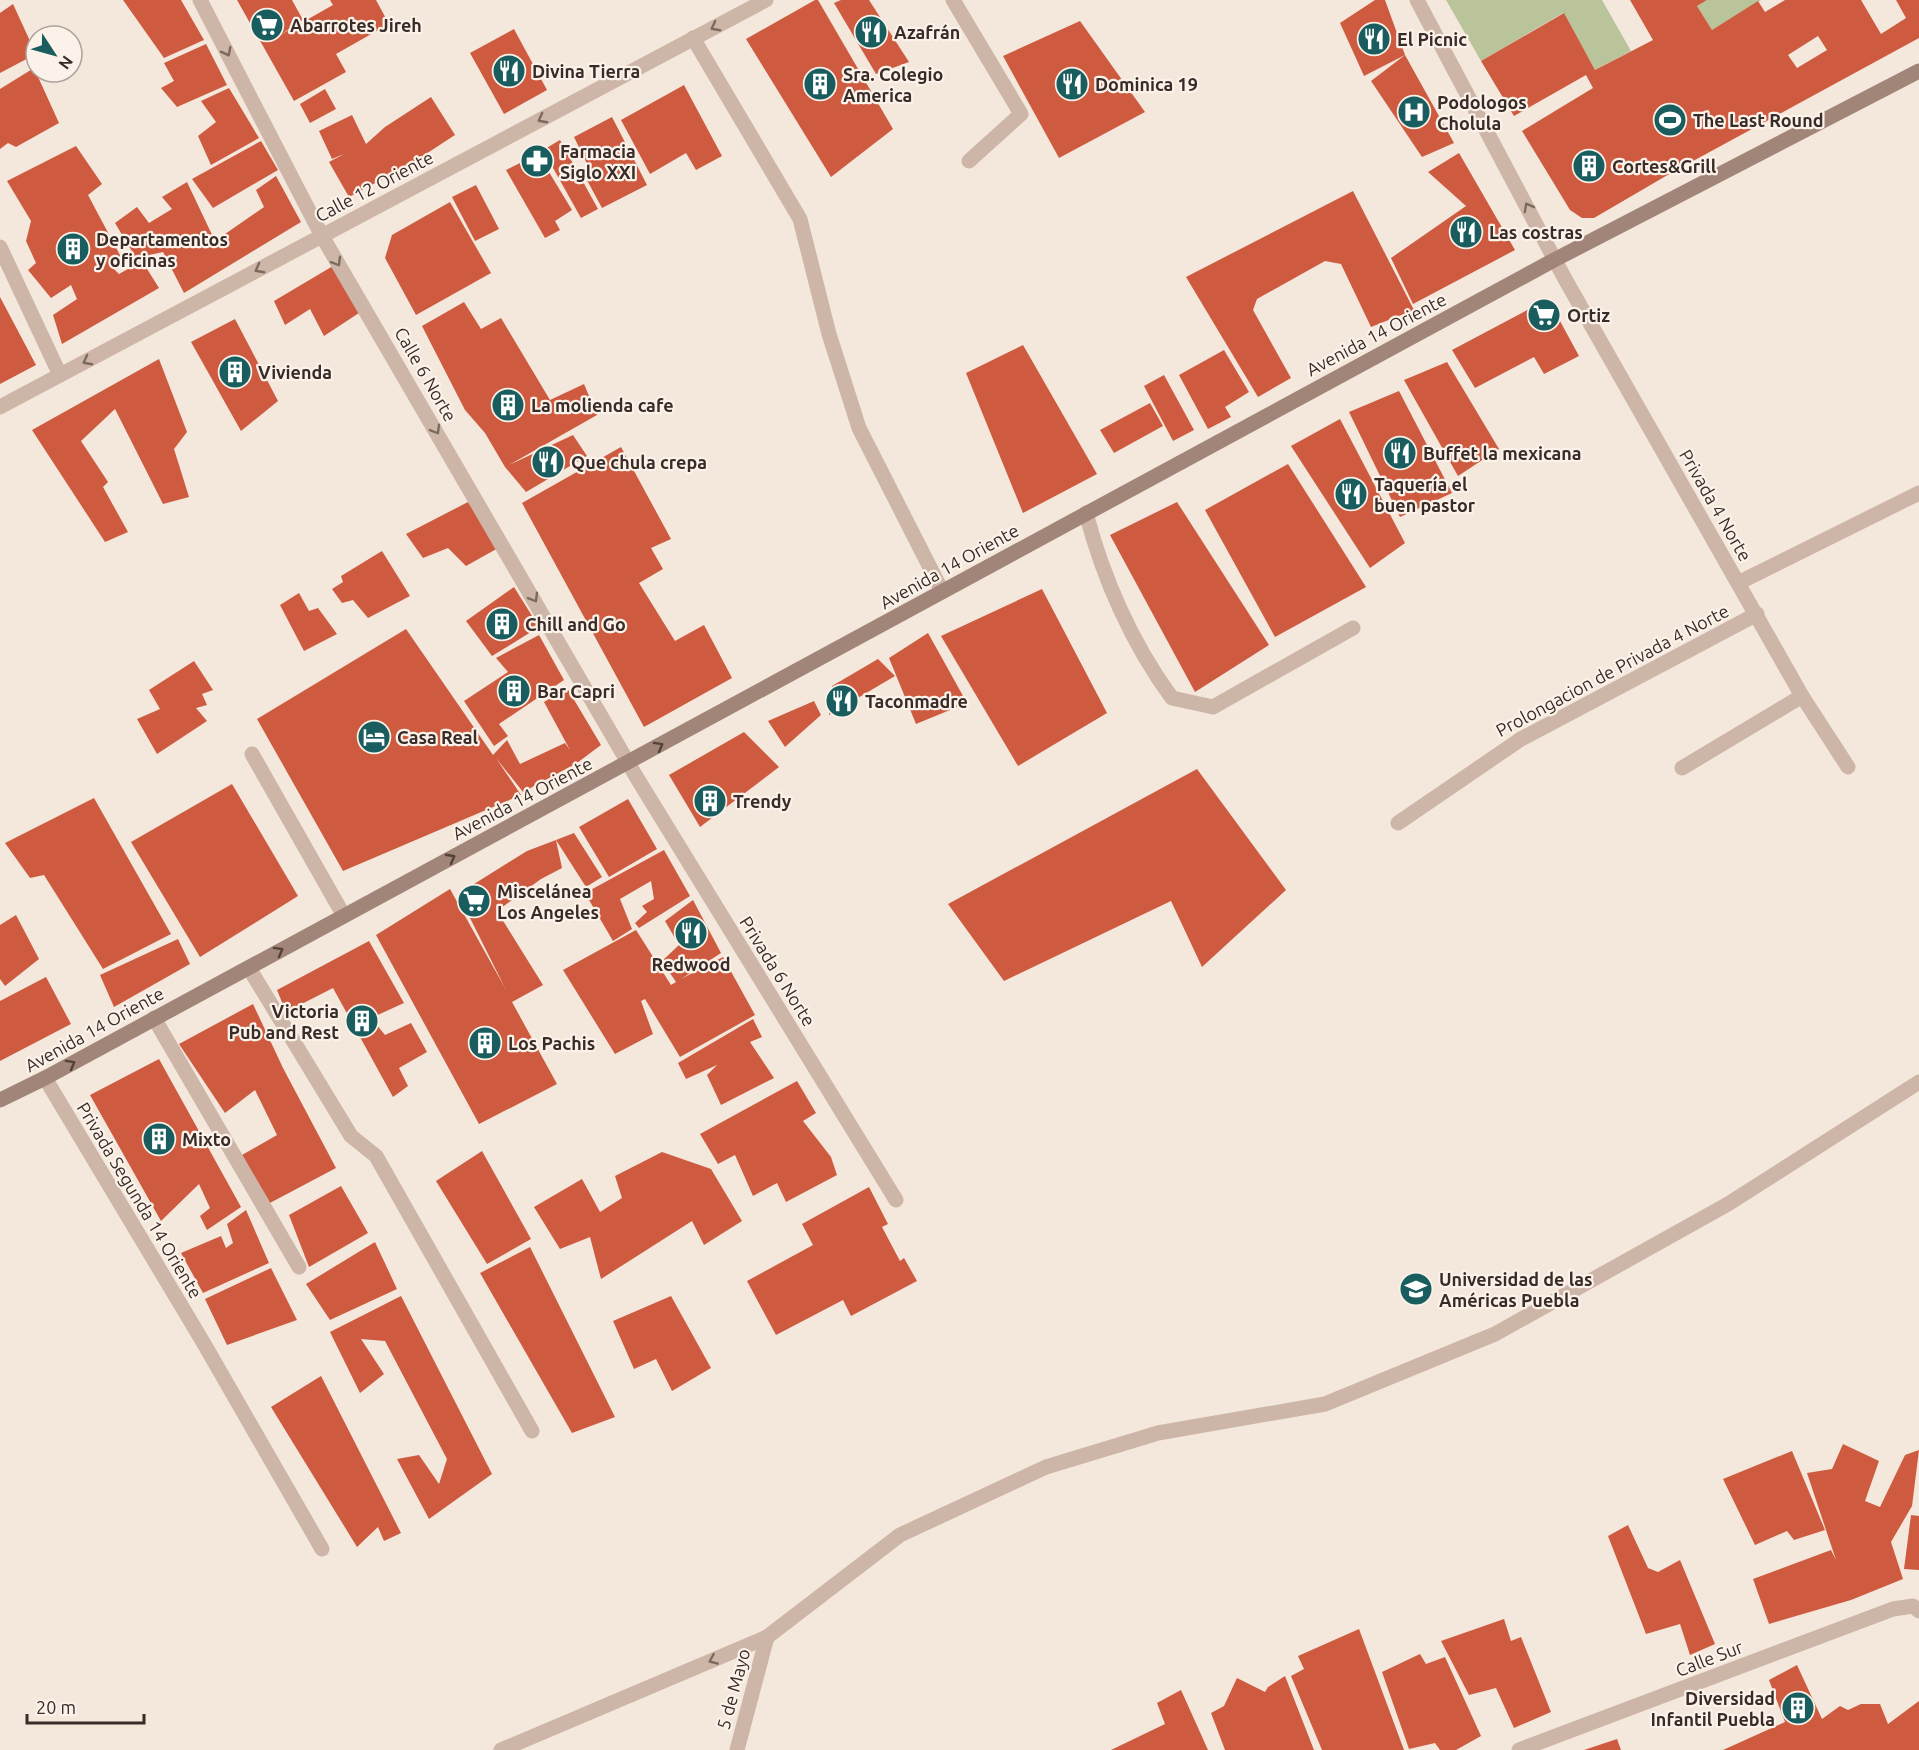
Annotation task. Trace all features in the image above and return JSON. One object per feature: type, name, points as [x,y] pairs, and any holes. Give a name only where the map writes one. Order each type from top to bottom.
[{"type":"main road","name":"Avenida 14 Oriente","points":[[0,1100],[249,968],[1556,259],[1919,71]]},
{"type":"street","name":"Calle 6 Norte","points":[[200,0],[322,236],[628,762]]},
{"type":"street","name":"Calle 12 Oriente","points":[[0,407],[766,0]]},
{"type":"street","points":[[953,0],[1021,114],[969,161]]},
{"type":"street","name":"Privada 4 Norte","points":[[1417,0],[1556,259],[1738,583],[1802,696],[1848,767]]},
{"type":"street","points":[[693,38],[800,219],[829,334],[859,428],[942,591]]},
{"type":"street","points":[[0,247],[60,375]]},
{"type":"street","name":"Prolongacion de Privada 4 Norte","points":[[1738,583],[1919,493]]},
{"type":"street","points":[[1086,513],[1097,552],[1147,664],[1172,698],[1213,708],[1353,628]]},
{"type":"street","name":"Prolongacion de Privada 4 Norte","points":[[1398,823],[1521,739],[1757,614]]},
{"type":"street","points":[[1682,768],[1802,696]]},
{"type":"street","points":[[252,754],[344,916]]},
{"type":"street","name":"Privada 6 Norte","points":[[628,762],[896,1200]]},
{"type":"street","points":[[249,968],[351,1136],[376,1156],[532,1431]]},
{"type":"street","points":[[154,1018],[299,1268]]},
{"type":"street","name":"Privada Segunda 14 Oriente","points":[[45,1078],[203,1342],[322,1550]]},
{"type":"street","points":[[501,1750],[767,1637],[900,1536],[1046,1467],[1158,1433],[1325,1404],[1495,1334],[1728,1204],[1919,1082]]},
{"type":"street","name":"Calle Sur","points":[[1519,1750],[1893,1609],[1916,1609]]},
{"type":"street","name":"5 de Mayo","points":[[737,1750],[767,1637]]},
{"type":"green space","points":[[1446,0],[1602,0],[1631,51],[1595,70],[1563,13],[1481,61]]},
{"type":"green space","points":[[1707,0],[1761,0],[1712,30],[1697,6]]},
{"type":"building","points":[[123,0],[181,0],[204,40],[164,58]]},
{"type":"building","points":[[237,0],[292,0],[303,20],[280,35],[333,5],[330,0],[376,0],[389,24],[336,54],[346,72],[294,101]]},
{"type":"building","name":"Sra. Colegio America","points":[[818,0],[893,129],[831,177],[746,39]]},
{"type":"building","name":"Azafrán","points":[[841,0],[869,0],[909,62],[876,74],[834,3]]},
{"type":"building","name":"El Picnic","points":[[1375,0],[1385,0],[1405,55],[1364,76],[1340,23]]},
{"type":"building","points":[[1630,0],[1707,0],[1697,6],[1712,30],[1758,1],[1765,12],[1785,0],[1861,0],[1881,34],[1906,18],[1896,0],[1919,0],[1919,38],[1671,173],[1594,218],[1582,218],[1570,210],[1522,131],[1593,88],[1586,75],[1514,116],[1481,61],[1564,13],[1595,70],[1653,40]],"holes":[[[1818,36],[1827,50],[1797,68],[1788,55]]]},
{"type":"building","points":[[13,4],[24,28],[24,60],[0,73],[0,13]]},
{"type":"building","name":"Dominica 19","points":[[1080,21],[1145,112],[1059,158],[1003,56]]},
{"type":"building","name":"Divina Tierra","points":[[514,29],[547,90],[504,114],[470,53]]},
{"type":"building","points":[[206,44],[227,85],[177,107],[161,88],[174,81],[164,63]]},
{"type":"building","name":"Podologos Cholula","points":[[1405,55],[1454,143],[1422,157],[1371,81]]},
{"type":"building","points":[[24,74],[24,84],[41,84],[59,123],[16,147],[8,143],[0,149],[0,89]]},
{"type":"building","points":[[684,85],[722,156],[696,170],[686,153],[650,174],[621,120]]},
{"type":"building","points":[[229,88],[259,138],[211,165],[198,136],[216,122],[201,101]]},
{"type":"building","points":[[325,89],[336,109],[310,123],[300,104]]},
{"type":"building","points":[[431,97],[455,135],[409,165],[349,197],[329,162],[344,154],[332,159],[319,131],[352,115],[366,144],[385,127]]},
{"type":"building","points":[[612,117],[647,185],[602,208],[581,169],[588,166],[574,137]]},
{"type":"building","points":[[560,140],[598,209],[581,218],[543,150]]},
{"type":"building","points":[[261,141],[278,170],[213,208],[192,179]]},
{"type":"building","name":"Departamentos y oficinas","points":[[76,146],[102,184],[88,195],[121,257],[110,265],[119,274],[142,261],[159,288],[62,344],[53,315],[77,299],[71,285],[51,298],[28,270],[36,263],[26,241],[31,221],[7,181]]},
{"type":"building","name":"Las costras","points":[[1459,153],[1515,250],[1413,304],[1391,258],[1466,206],[1428,172]]},
{"type":"building","points":[[538,154],[572,210],[555,221],[560,230],[545,238],[506,170]]},
{"type":"building","points":[[276,176],[301,222],[184,293],[163,252],[136,258],[115,223],[137,207],[149,223],[172,209],[162,197],[187,182],[215,241],[264,207],[256,190]]},
{"type":"building","points":[[476,185],[499,229],[475,241],[452,197]]},
{"type":"building","points":[[1353,191],[1414,310],[1371,327],[1341,264],[1325,261],[1257,299],[1253,310],[1291,378],[1258,397],[1186,277]]},
{"type":"building","points":[[450,202],[491,273],[416,315],[385,258],[392,235]]},
{"type":"building","points":[[338,263],[365,309],[324,336],[310,309],[285,325],[274,301]]},
{"type":"building","points":[[0,297],[36,365],[0,384]]},
{"type":"building","points":[[1548,299],[1579,356],[1544,374],[1534,357],[1475,388],[1452,350]]},
{"type":"building","points":[[464,302],[481,329],[501,318],[550,400],[584,384],[597,415],[509,465],[573,435],[587,456],[526,492],[505,467],[485,433],[465,410],[422,326]]},
{"type":"building","name":"Vivienda","points":[[235,319],[278,401],[241,431],[191,342]]},
{"type":"building","points":[[1023,345],[1097,474],[1023,513],[966,373]]},
{"type":"building","points":[[1224,350],[1249,392],[1225,407],[1231,417],[1208,429],[1179,375]]},
{"type":"building","points":[[159,359],[187,432],[174,449],[189,497],[163,504],[115,409],[81,441],[108,482],[103,487],[128,532],[105,542],[32,430]]},
{"type":"building","points":[[1447,362],[1499,449],[1458,476],[1404,380]]},
{"type":"building","points":[[1164,375],[1194,430],[1173,441],[1144,386]]},
{"type":"building","name":"Buffet la mexicana","points":[[1399,391],[1452,493],[1400,517],[1349,412]]},
{"type":"building","points":[[1150,403],[1163,426],[1114,453],[1100,430]]},
{"type":"building","name":"Taquería el buen pastor","points":[[1340,419],[1405,543],[1370,568],[1291,446]]},
{"type":"building","points":[[621,447],[671,539],[651,548],[663,569],[639,583],[675,641],[704,625],[732,678],[644,727],[522,503]]},
{"type":"building","points":[[1288,464],[1366,587],[1275,637],[1205,510]]},
{"type":"building","points":[[468,502],[500,547],[466,566],[448,548],[423,558],[406,534]]},
{"type":"building","points":[[1177,502],[1269,645],[1195,692],[1110,535]]},
{"type":"building","points":[[382,551],[410,596],[368,618],[353,600],[342,603],[332,589],[343,582],[341,576]]},
{"type":"building","name":"Chill and Go","points":[[514,587],[539,627],[492,656],[466,621]]},
{"type":"building","points":[[1042,589],[1107,713],[1018,766],[941,636]]},
{"type":"building","points":[[299,593],[309,611],[318,608],[337,634],[304,651],[280,605]]},
{"type":"building","name":"Casa Real","points":[[406,629],[493,755],[507,740],[520,764],[565,743],[570,750],[544,702],[567,688],[601,745],[577,763],[523,792],[496,758],[521,795],[343,871],[257,719]]},
{"type":"building","points":[[928,633],[967,703],[916,724],[889,658]]},
{"type":"building","name":"Bar Capri","points":[[539,635],[564,680],[499,724],[508,736],[494,746],[464,701],[508,672],[496,658]]},
{"type":"building","name":"Taconmadre","points":[[878,659],[895,676],[829,715],[832,686]]},
{"type":"building","points":[[194,661],[213,690],[202,694],[207,705],[196,708],[207,721],[157,754],[137,719],[160,709],[149,690]]},
{"type":"building","points":[[814,701],[821,715],[785,747],[768,721]]},
{"type":"building","name":"Trendy","points":[[744,732],[779,767],[700,827],[669,775]]},
{"type":"building","points":[[1197,769],[1286,890],[1202,967],[1171,901],[1004,981],[948,904]]},
{"type":"building","points":[[232,784],[298,896],[200,957],[131,842]]},
{"type":"building","points":[[94,798],[171,934],[103,969],[44,875],[30,878],[5,843]]},
{"type":"building","points":[[628,799],[657,849],[609,877],[579,827]]},
{"type":"building","points":[[574,833],[602,877],[586,887],[556,840]]},
{"type":"building","name":"Los Pachis","points":[[556,840],[562,868],[541,879],[497,911],[543,985],[512,1002],[557,1084],[479,1124],[376,935],[450,889],[505,988],[458,894],[527,851]]},
{"type":"building","points":[[664,850],[690,896],[639,928],[635,923],[647,912],[642,906],[654,899],[651,881],[620,899],[632,929],[613,941],[585,893]]},
{"type":"building","points":[[693,900],[721,953],[681,979],[723,957],[755,1015],[680,1057],[645,999],[641,1001],[653,1034],[615,1054],[563,970],[636,930],[671,985],[676,982],[662,961],[679,945],[665,921]]},
{"type":"building","points":[[16,915],[39,959],[5,986],[0,979],[0,925]]},
{"type":"building","points":[[178,939],[190,964],[114,1007],[100,975]]},
{"type":"building","name":"Victoria Pub and Rest","points":[[369,941],[404,1003],[371,1018],[385,1035],[411,1023],[427,1052],[399,1068],[408,1086],[393,1097],[333,988],[286,1012],[277,990]]},
{"type":"building","points":[[46,977],[71,1024],[0,1061],[0,1001]]},
{"type":"building","points":[[253,1004],[283,1068],[336,1168],[268,1204],[242,1155],[277,1135],[255,1090],[225,1113],[179,1044]]},
{"type":"building","points":[[753,1019],[762,1037],[750,1042],[774,1078],[721,1105],[707,1075],[717,1065],[686,1079],[678,1063]]},
{"type":"building","name":"Mixto","points":[[159,1059],[241,1207],[207,1230],[200,1216],[210,1208],[199,1184],[161,1221],[90,1095]]},
{"type":"building","points":[[797,1081],[816,1113],[803,1121],[831,1157],[837,1175],[786,1202],[777,1183],[753,1196],[735,1155],[718,1164],[700,1134]]},
{"type":"building","points":[[482,1151],[531,1239],[487,1264],[436,1181]]},
{"type":"building","points":[[662,1152],[711,1169],[742,1221],[704,1245],[692,1221],[601,1279],[590,1237],[560,1249],[534,1207],[582,1179],[600,1212],[622,1198],[615,1176]]},
{"type":"building","points":[[341,1186],[368,1233],[309,1267],[289,1215]]},
{"type":"building","points":[[869,1187],[888,1224],[882,1227],[900,1261],[904,1258],[917,1281],[851,1316],[843,1300],[776,1335],[747,1281],[813,1245],[802,1224]]},
{"type":"building","points":[[246,1210],[269,1263],[203,1293],[181,1253],[221,1236],[226,1248],[233,1243],[227,1224]]},
{"type":"building","points":[[375,1242],[397,1289],[330,1320],[306,1284]]},
{"type":"building","points":[[530,1247],[615,1417],[572,1433],[480,1273]]},
{"type":"building","points":[[271,1268],[297,1320],[227,1345],[205,1299]]},
{"type":"building","points":[[401,1296],[492,1474],[429,1519],[397,1459],[419,1455],[439,1484],[447,1459],[385,1341],[361,1339],[384,1374],[360,1393],[330,1332]]},
{"type":"building","points":[[671,1296],[711,1368],[672,1391],[656,1359],[634,1369],[613,1321]]},
{"type":"building","points":[[321,1376],[401,1533],[384,1541],[378,1527],[357,1547],[271,1407]]},
{"type":"building","points":[[1843,1444],[1879,1461],[1865,1501],[1880,1507],[1905,1455],[1919,1450],[1912,1506],[1891,1542],[1903,1579],[1851,1600],[1769,1624],[1753,1579],[1831,1550],[1836,1560],[1807,1473],[1832,1469]]},
{"type":"building","points":[[1792,1451],[1825,1530],[1794,1540],[1787,1531],[1755,1545],[1723,1479]]},
{"type":"building","points":[[1911,1515],[1919,1516],[1919,1570],[1904,1569]]},
{"type":"building","points":[[1628,1525],[1648,1568],[1658,1572],[1680,1560],[1715,1644],[1690,1655],[1680,1624],[1646,1634],[1608,1536]]},
{"type":"building","points":[[1504,1619],[1511,1641],[1521,1637],[1551,1712],[1514,1728],[1496,1688],[1469,1695],[1441,1641]]},
{"type":"building","points":[[1359,1629],[1404,1750],[1322,1750],[1291,1676],[1304,1669],[1298,1656]]},
{"type":"building","points":[[1420,1654],[1426,1664],[1445,1657],[1481,1736],[1456,1750],[1440,1750],[1435,1743],[1409,1749],[1382,1672]]},
{"type":"building","name":"Diversidad Infantil Puebla","points":[[1797,1665],[1822,1719],[1840,1706],[1848,1710],[1861,1704],[1880,1704],[1888,1724],[1919,1701],[1919,1750],[1723,1750],[1785,1722],[1769,1680]]},
{"type":"building","points":[[1285,1676],[1314,1750],[1225,1750],[1211,1713],[1224,1706],[1237,1678],[1265,1692],[1268,1687]]},
{"type":"building","points":[[1181,1690],[1208,1750],[1111,1750],[1165,1724],[1157,1703]]},
{"type":"building","points":[[1617,1739],[1621,1750],[1584,1750]]},
{"type":"place","name":"Abarrotes Jireh","points":[[267,25]]},
{"type":"place","name":"Azafrán","points":[[871,32]]},
{"type":"place","name":"El Picnic","points":[[1374,39]]},
{"type":"place","name":"Divina Tierra","points":[[509,71]]},
{"type":"place","name":"Sra. Colegio America","points":[[820,84]]},
{"type":"place","name":"Dominica 19","points":[[1072,84]]},
{"type":"place","name":"Podologos Cholula","points":[[1414,112]]},
{"type":"place","name":"The Last Round","points":[[1670,120]]},
{"type":"place","name":"Farmacia Siglo XXI","points":[[537,161]]},
{"type":"place","name":"Cortes&Grill","points":[[1589,166]]},
{"type":"place","name":"Las costras","points":[[1466,232]]},
{"type":"place","name":"Departamentos y oficinas","points":[[73,249]]},
{"type":"place","name":"Ortiz","points":[[1544,315]]},
{"type":"place","name":"Vivienda","points":[[235,372]]},
{"type":"place","name":"La molienda cafe","points":[[508,405]]},
{"type":"place","name":"Buffet la mexicana","points":[[1400,453]]},
{"type":"place","name":"Que chula crepa","points":[[548,462]]},
{"type":"place","name":"Taquería el buen pastor","points":[[1351,494]]},
{"type":"place","name":"Chill and Go","points":[[502,624]]},
{"type":"place","name":"Bar Capri","points":[[514,691]]},
{"type":"place","name":"Taconmadre","points":[[842,701]]},
{"type":"place","name":"Casa Real","points":[[374,737]]},
{"type":"place","name":"Trendy","points":[[710,801]]},
{"type":"place","name":"Miscelánea Los Angeles","points":[[474,901]]},
{"type":"place","name":"Redwood","points":[[691,933]]},
{"type":"place","name":"Victoria Pub and Rest","points":[[362,1021]]},
{"type":"place","name":"Los Pachis","points":[[485,1043]]},
{"type":"place","name":"Mixto","points":[[159,1139]]},
{"type":"place","name":"Universidad de las Américas Puebla","points":[[1416,1289]]},
{"type":"place","name":"Diversidad Infantil Puebla","points":[[1798,1708]]}]
